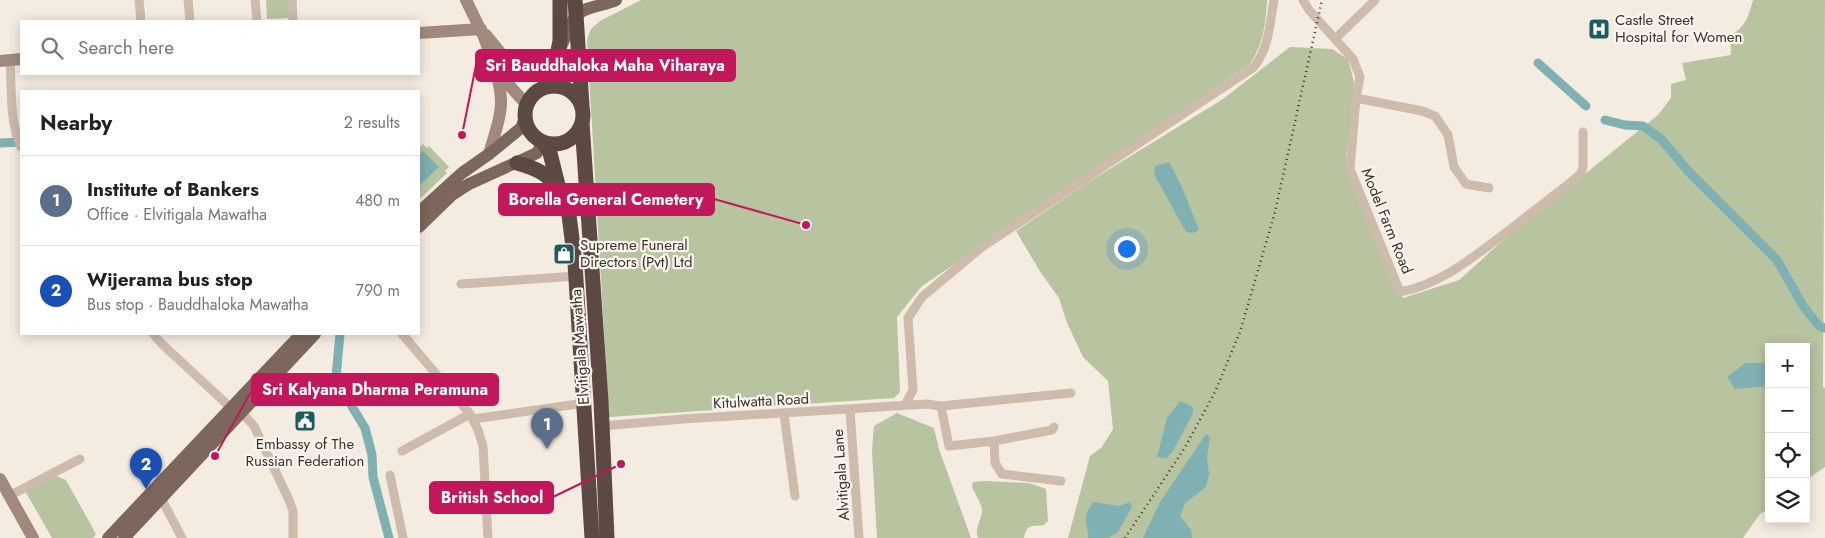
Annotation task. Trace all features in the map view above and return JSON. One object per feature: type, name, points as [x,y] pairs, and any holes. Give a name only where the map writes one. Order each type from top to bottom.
[{"type":"highway","points":[[544,87],[557,56],[560,41],[560,0]]},
{"type":"highway","points":[[575,0],[583,114],[582,123],[578,132],[571,139],[562,143],[552,144],[543,142],[530,133],[525,111],[530,97],[544,87],[562,87],[571,91],[582,105]]},
{"type":"highway","name":"Elvitigala Mawatha","points":[[582,123],[602,426],[607,538]]},
{"type":"highway","name":"Elvitigala Mawatha","points":[[543,142],[550,153],[559,189],[569,215],[577,276],[592,538]]},
{"type":"highway","points":[[518,163],[536,168],[551,178],[559,189]]},
{"type":"main road","points":[[557,56],[576,16],[587,9],[607,5],[616,0]]},
{"type":"main road","points":[[420,211],[462,173],[522,128],[525,111]]},
{"type":"main road","points":[[420,226],[452,195],[469,184],[538,153],[543,142]]},
{"type":"main road","points":[[124,538],[161,498],[300,335]]},
{"type":"main road","points":[[108,538],[236,410],[315,335]]},
{"type":"street","points":[[139,0],[141,20]]},
{"type":"street","points":[[188,0],[190,20]]},
{"type":"street","points":[[255,0],[257,20]]},
{"type":"street","points":[[292,0],[293,20]]},
{"type":"street","points":[[466,0],[494,59],[525,111]]},
{"type":"street","points":[[905,405],[913,390],[908,318],[922,297],[982,247],[1254,67],[1262,57],[1266,46],[1274,0]]},
{"type":"street","name":"Model Farm Road","points":[[1303,0],[1309,10],[1353,59],[1360,77],[1356,98],[1350,169],[1400,292],[1415,289],[1438,280],[1470,260],[1571,182],[1581,173],[1583,167],[1584,132]]},
{"type":"street","points":[[1333,37],[1375,0]]},
{"type":"street","points":[[420,33],[481,29]]},
{"type":"street","points":[[481,29],[518,72],[532,82],[544,87]]},
{"type":"street","points":[[481,29],[496,75],[501,104],[498,124],[489,154]]},
{"type":"street","points":[[518,72],[534,76],[557,56]]},
{"type":"street","points":[[10,60],[16,136],[20,145]]},
{"type":"street","points":[[1356,98],[1422,111],[1436,116],[1448,135],[1454,167],[1466,184],[1489,188]]},
{"type":"street","points":[[461,284],[577,276]]},
{"type":"street","points":[[154,335],[254,426],[293,511],[293,538]]},
{"type":"street","points":[[403,335],[472,416],[478,430],[483,446],[488,538]]},
{"type":"street","name":"Kitulwatta Road","points":[[602,426],[905,405],[927,404],[941,406],[1071,393]]},
{"type":"street","points":[[402,451],[472,416],[585,403]]},
{"type":"street","points":[[941,406],[950,446],[994,441],[1052,430],[1054,427]]},
{"type":"street","name":"Alvitigala Lane","points":[[850,410],[859,538]]},
{"type":"street","points":[[784,414],[795,496]]},
{"type":"street","points":[[994,441],[996,463],[1002,474],[1061,481]]},
{"type":"street","points":[[9,496],[80,458]]},
{"type":"street","points":[[390,475],[403,538]]},
{"type":"street","points":[[0,479],[33,538]]},
{"type":"street","points":[[161,498],[182,538]]},
{"type":"green space","points":[[266,0],[288,0],[289,18],[267,19]]},
{"type":"green space","points":[[641,0],[1267,0],[1263,34],[1250,64],[922,286],[897,317],[900,392],[894,398],[609,417],[587,40],[591,29],[600,21]]},
{"type":"green space","points":[[1753,0],[1825,0],[1823,387],[1825,388],[1825,467],[1810,477],[1810,343],[1765,343],[1765,511],[1760,514],[1743,538],[1068,538],[1090,456],[1102,447],[1113,429],[1108,381],[1083,357],[1067,323],[1059,298],[1041,273],[1016,231],[1087,183],[1223,99],[1290,47],[1332,49],[1348,59],[1354,82],[1353,107],[1346,156],[1403,298],[1459,280],[1509,235],[1658,115],[1671,98],[1671,84],[1686,80],[1682,63],[1731,55],[1730,35],[1743,25]]},
{"type":"green space","points":[[423,144],[427,148],[429,146],[449,167],[445,171],[447,173],[421,198],[420,196],[420,147]]},
{"type":"green space","points":[[897,413],[934,428],[939,449],[971,538],[877,538],[872,451],[874,426]]},
{"type":"green space","points":[[56,476],[66,480],[96,534],[93,538],[52,538],[25,491]]},
{"type":"green space","points":[[973,482],[1029,483],[1046,489],[1048,521],[1044,525],[1028,528],[1024,538],[978,538],[977,531],[982,510],[972,487]]},
{"type":"water","points":[[423,151],[439,167],[420,185],[420,154]]},
{"type":"water","points":[[1169,162],[1181,185],[1199,230],[1193,233],[1186,232],[1154,174],[1155,166]]},
{"type":"water","points":[[1745,363],[1765,363],[1765,386],[1735,389],[1727,377]]},
{"type":"water","points":[[1180,401],[1193,407],[1193,413],[1173,451],[1167,458],[1157,457],[1167,418]]},
{"type":"water","points":[[1206,434],[1210,437],[1207,457],[1209,474],[1206,487],[1185,503],[1180,516],[1191,530],[1192,538],[1143,538],[1160,502]]},
{"type":"water","points":[[1093,502],[1119,506],[1130,502],[1132,507],[1118,532],[1108,538],[1088,538],[1086,516]]},
{"type":"waterway","points":[[1538,63],[1586,106]]},
{"type":"waterway","points":[[1605,120],[1625,125],[1643,126],[1661,139],[1689,172],[1777,260],[1803,306],[1819,326],[1825,328]]},
{"type":"waterway","points":[[0,143],[20,142]]},
{"type":"waterway","points":[[340,335],[336,377],[365,428],[372,455],[373,477],[389,538]]},
{"type":"railway","points":[[1125,538],[1184,449],[1215,392],[1240,332],[1275,212],[1322,0]]},
{"type":"place","name":"Castle Street Hospital for Women","points":[[1599,29]]},
{"type":"place","name":"Sri Bauddhaloka Maha Viharaya","points":[[462,135]]},
{"type":"place","name":"Borella General Cemetery","points":[[806,225]]},
{"type":"place","name":"Supreme Funeral Directors (Pvt) Ltd","points":[[564,254]]},
{"type":"place","name":"Embassy of The Russian Federation","points":[[305,421]]},
{"type":"place","name":"Institute of Bankers","points":[[547,449]]},
{"type":"place","name":"Sri Kalyana Dharma Peramuna","points":[[215,456]]},
{"type":"place","name":"British School","points":[[621,464]]},
{"type":"place","name":"Wijerama bus stop","points":[[146,489]]}]
